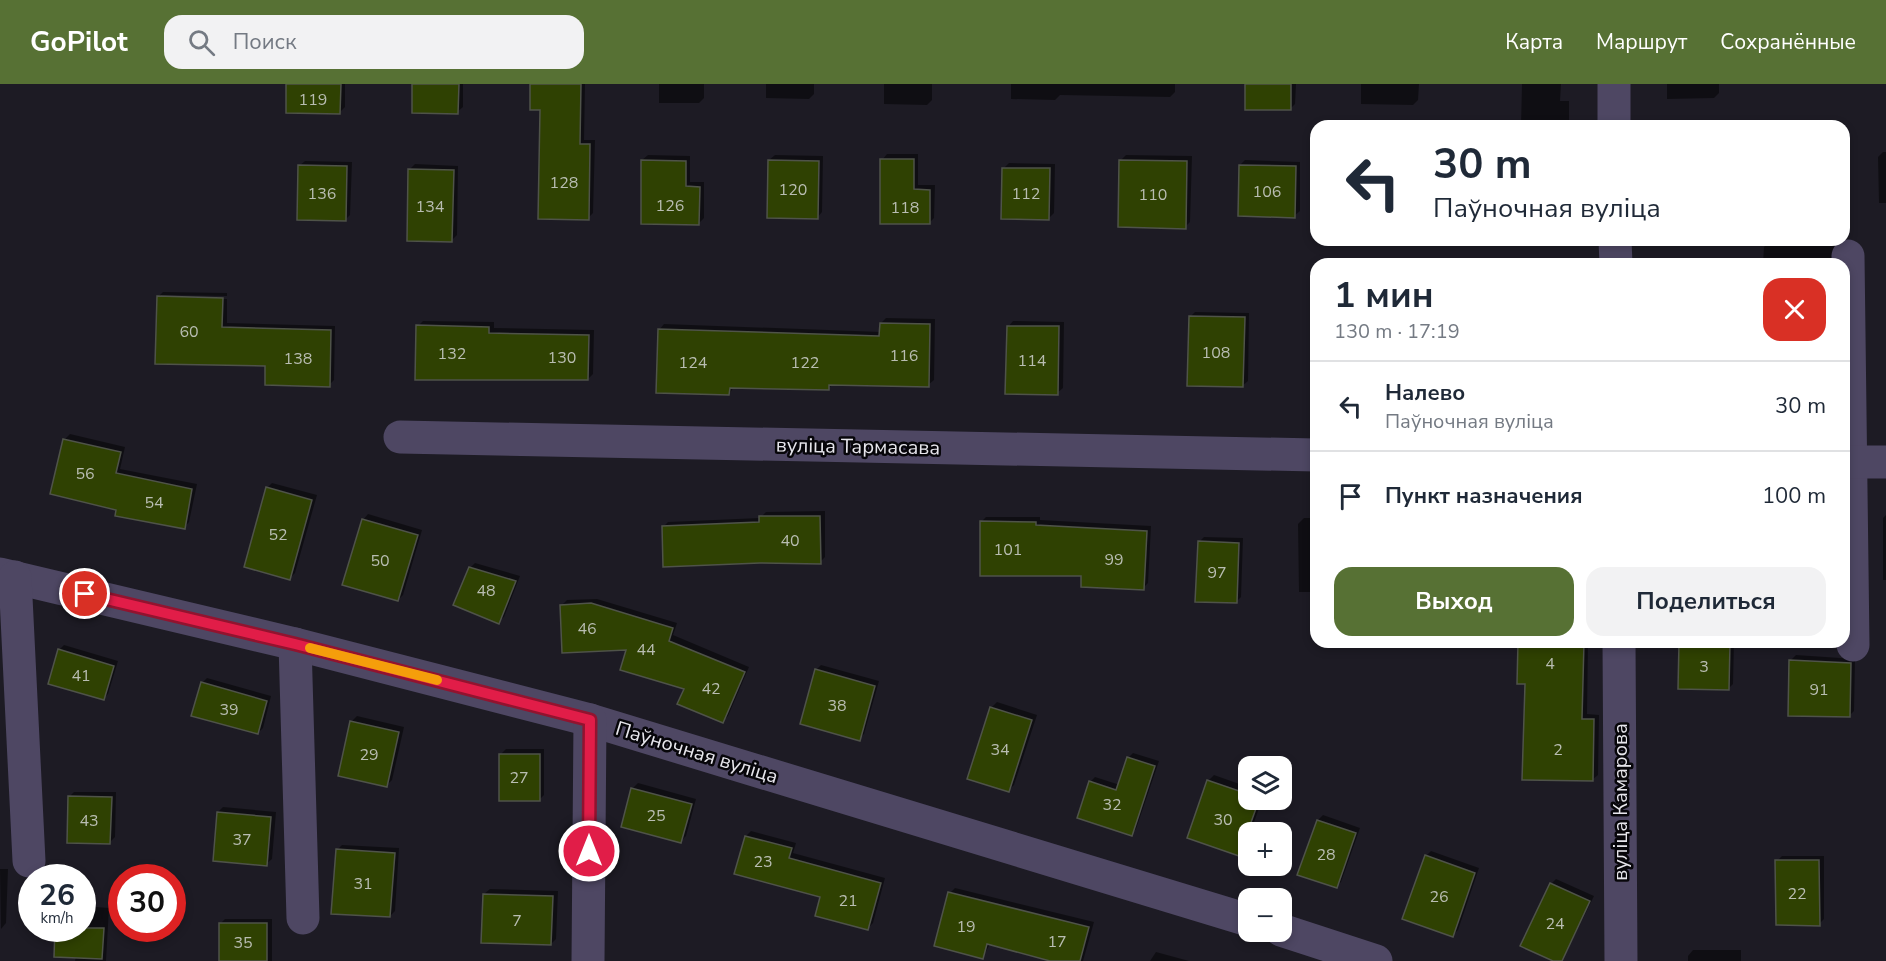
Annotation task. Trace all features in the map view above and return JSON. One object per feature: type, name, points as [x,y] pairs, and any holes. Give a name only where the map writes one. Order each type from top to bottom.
[{"type":"street","points":[[1614,84],[1614,120]]},
{"type":"street","name":"вуліца Тармасава","points":[[400,437],[1310,455]]},
{"type":"street","points":[[1850,462],[1886,462]]},
{"type":"street","points":[[1850,535],[1853,645]]},
{"type":"street","points":[[8,576],[29,861]]},
{"type":"street","name":"Паўночная вуліца","points":[[8,576],[295,644],[590,720],[1238,917]]},
{"type":"street","points":[[295,644],[303,918]]},
{"type":"street","name":"вуліца Камарова","points":[[1619,648],[1621,961]]},
{"type":"street","points":[[588,961],[590,720]]},
{"type":"street","points":[[1292,934],[1376,961]]},
{"type":"building","points":[[286,84],[341,84],[340,114],[286,113]]},
{"type":"building","points":[[412,84],[459,84],[458,114],[412,113]]},
{"type":"building","points":[[530,84],[581,84],[580,144],[590,144],[589,220],[538,219],[540,110],[530,110]]},
{"type":"building","points":[[1245,84],[1291,84],[1291,110],[1245,110]]},
{"type":"building","points":[[880,159],[914,159],[914,189],[930,190],[930,224],[880,224]]},
{"type":"building","points":[[641,160],[686,161],[686,186],[700,187],[699,225],[641,224]]},
{"type":"building","points":[[768,160],[819,161],[818,219],[767,218]]},
{"type":"building","points":[[1119,160],[1187,161],[1186,229],[1118,227]]},
{"type":"building","points":[[298,165],[347,166],[346,221],[297,220]]},
{"type":"building","points":[[1239,165],[1296,166],[1295,218],[1238,216]]},
{"type":"building","points":[[1002,168],[1050,168],[1049,220],[1001,219]]},
{"type":"building","points":[[408,169],[454,170],[452,242],[407,241]]},
{"type":"building","points":[[157,296],[223,298],[222,327],[331,330],[330,387],[265,385],[265,366],[155,364]]},
{"type":"building","points":[[1189,316],[1245,317],[1243,387],[1187,386]]},
{"type":"building","points":[[880,323],[930,324],[929,387],[829,385],[829,390],[730,388],[729,395],[656,393],[658,329],[879,336]]},
{"type":"building","points":[[416,325],[489,327],[489,333],[589,335],[588,380],[415,380]]},
{"type":"building","points":[[1007,326],[1059,326],[1058,395],[1005,394]]},
{"type":"building","points":[[63,439],[121,452],[116,473],[192,489],[185,529],[115,516],[116,510],[50,494]]},
{"type":"building","points":[[266,487],[312,500],[290,580],[244,567]]},
{"type":"building","points":[[759,516],[820,516],[821,564],[760,563],[663,567],[662,526],[759,522]]},
{"type":"building","points":[[362,519],[418,535],[398,601],[342,585]]},
{"type":"building","points":[[980,521],[1036,522],[1036,525],[1147,531],[1144,590],[1081,587],[1081,576],[980,576]]},
{"type":"building","points":[[1198,541],[1239,543],[1237,603],[1195,602]]},
{"type":"building","points":[[469,567],[516,581],[499,624],[453,605]]},
{"type":"building","points":[[591,603],[673,628],[669,641],[745,672],[723,723],[677,704],[684,689],[620,670],[626,650],[562,653],[560,605]]},
{"type":"building","points":[[1518,648],[1584,648],[1582,719],[1594,719],[1593,781],[1522,780],[1525,684],[1517,684]]},
{"type":"building","points":[[1679,648],[1730,648],[1729,690],[1678,689]]},
{"type":"building","points":[[58,649],[114,666],[104,700],[48,684]]},
{"type":"building","points":[[1789,660],[1851,663],[1850,717],[1788,716]]},
{"type":"building","points":[[815,669],[875,686],[860,741],[800,724]]},
{"type":"building","points":[[201,682],[267,701],[258,734],[191,716]]},
{"type":"building","points":[[990,707],[1032,720],[1009,792],[967,779]]},
{"type":"building","points":[[350,721],[399,732],[387,787],[338,776]]},
{"type":"building","points":[[499,754],[540,754],[540,801],[499,801]]},
{"type":"building","points":[[1127,757],[1155,766],[1132,836],[1077,818],[1089,781],[1116,790]]},
{"type":"building","points":[[1207,780],[1238,791],[1238,810],[1255,810],[1251,822],[1238,822],[1238,856],[1187,838]]},
{"type":"building","points":[[631,788],[692,804],[681,843],[621,827]]},
{"type":"building","points":[[68,796],[112,797],[110,844],[67,843]]},
{"type":"building","points":[[217,812],[271,817],[267,866],[213,861]]},
{"type":"building","points":[[1317,820],[1356,833],[1337,888],[1297,875]]},
{"type":"building","points":[[745,836],[792,848],[789,858],[881,883],[868,930],[815,916],[820,897],[734,874]]},
{"type":"building","points":[[336,849],[395,853],[390,917],[331,914]]},
{"type":"building","points":[[1425,855],[1475,873],[1453,937],[1402,919]]},
{"type":"building","points":[[1775,860],[1819,860],[1820,926],[1776,925]]},
{"type":"building","points":[[1550,883],[1590,901],[1562,961],[1553,961],[1520,946]]},
{"type":"building","points":[[948,892],[1089,927],[1080,961],[1050,961],[987,944],[983,959],[934,946]]},
{"type":"building","points":[[483,894],[553,896],[551,945],[481,943]]},
{"type":"building","points":[[219,923],[267,923],[267,961],[219,961]]},
{"type":"building","points":[[96,928],[104,928],[102,959],[54,957],[55,942],[96,942]]},
{"type":"slow traffic","points":[[310,648],[437,680]]},
{"type":"route","points":[[85,594],[295,644],[590,720],[589,851]]}]
